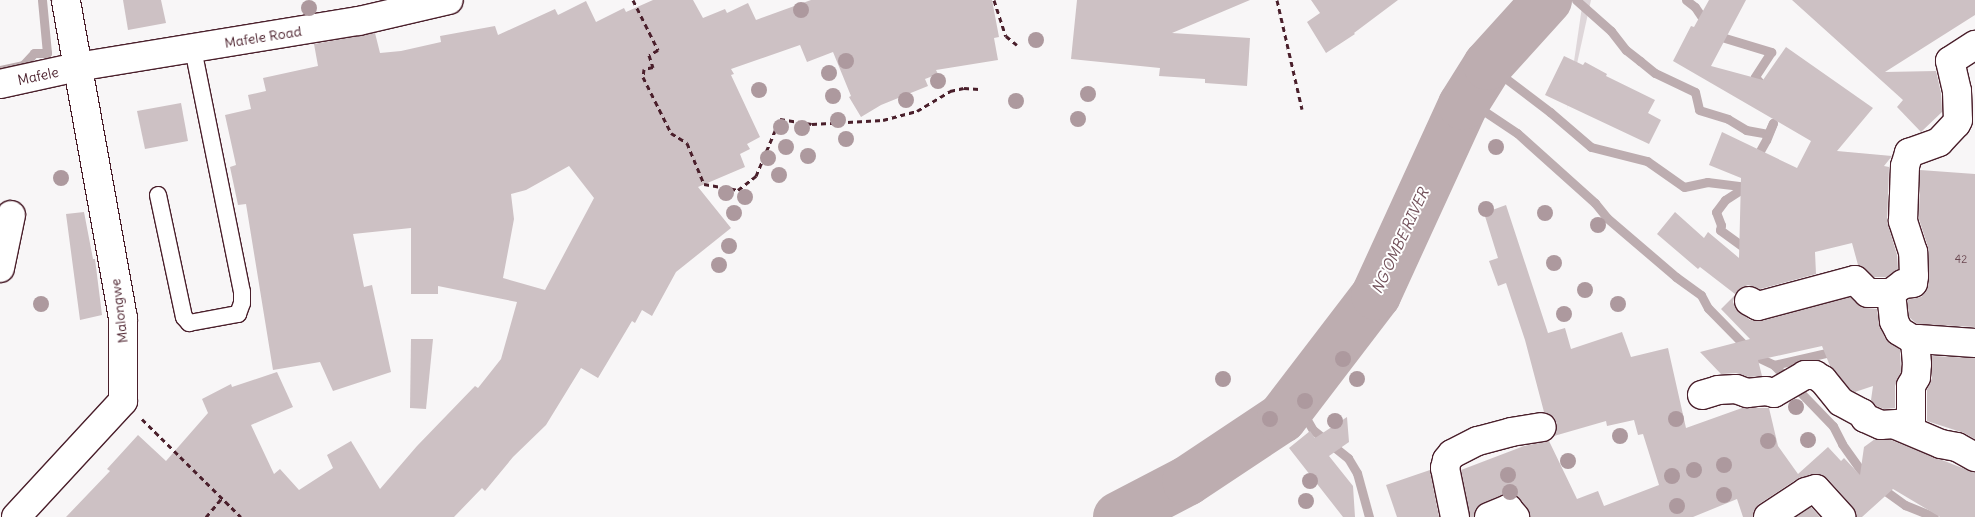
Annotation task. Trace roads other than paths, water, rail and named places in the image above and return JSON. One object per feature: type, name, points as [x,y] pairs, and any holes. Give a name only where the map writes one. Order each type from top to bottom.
[{"type":"street","name":"Malongwe","points":[[16,517],[123,401],[123,318],[66,0]]},
{"type":"street","name":"Mafele Road","points":[[77,67],[193,48],[357,10],[449,0]]},
{"type":"street","points":[[1749,301],[1758,306],[1855,280],[1868,293],[1890,294],[1903,284],[1913,282],[1913,252],[1903,221],[1903,190],[1909,153],[1939,142],[1956,124],[1958,120],[1957,91],[1950,61],[1975,45]]},
{"type":"street","name":"Mafele","points":[[0,84],[77,67]]},
{"type":"street","points":[[0,268],[11,215]]},
{"type":"street","points":[[1702,395],[1718,390],[1736,389],[1747,393],[1766,391],[1774,393],[1805,375],[1816,375],[1841,402],[1862,413],[1865,418],[1881,425],[1911,423],[1912,386],[1916,377],[1917,364],[1915,343],[1899,331],[1894,322],[1890,294]]},
{"type":"street","points":[[1915,343],[1918,340],[1975,343]]},
{"type":"street","points":[[1896,425],[1941,444],[1957,447],[1975,457]]},
{"type":"street","points":[[1455,517],[1445,468],[1447,460],[1452,454],[1478,441],[1511,432],[1542,427]]},
{"type":"street","points":[[1768,517],[1806,492],[1816,489],[1841,517]]},
{"type":"street","points":[[1489,517],[1508,508],[1516,517]]},
{"type":"lane","points":[[158,195],[184,317],[189,323],[238,314],[242,304],[242,292],[193,48]]},
{"type":"waterway","points":[[0,70],[23,65],[34,53],[47,53],[42,0]]},
{"type":"waterway","name":"NG'OMBE RIVER","points":[[1118,517],[1187,481],[1282,418],[1376,295],[1463,105],[1488,65],[1547,0]]},
{"type":"waterway","points":[[1576,0],[1611,31],[1626,50],[1655,73],[1695,92],[1699,110],[1728,119],[1746,130],[1768,134],[1773,123],[1766,140],[1755,160]]},
{"type":"waterway","points":[[1686,0],[1695,7],[1707,25]]},
{"type":"waterway","points":[[1715,35],[1771,52],[1755,77],[1763,86]]},
{"type":"waterway","points":[[1488,65],[1550,112],[1591,147],[1647,161],[1684,187],[1707,182],[1745,187],[1751,185]]},
{"type":"waterway","points":[[1463,105],[1469,101],[1517,133],[1595,203],[1607,218],[1676,277],[1701,295],[1708,308],[1755,356],[1774,365],[1835,351]]},
{"type":"waterway","points":[[1745,187],[1725,200],[1716,212],[1721,225],[1720,230],[1748,250]]},
{"type":"waterway","points":[[1774,365],[1833,426],[1842,444],[1867,479]]},
{"type":"waterway","points":[[1320,369],[1281,390],[1299,406],[1313,430],[1348,458],[1357,473],[1369,517]]},
{"type":"waterway","points":[[1880,487],[1905,505],[1934,517]]}]
